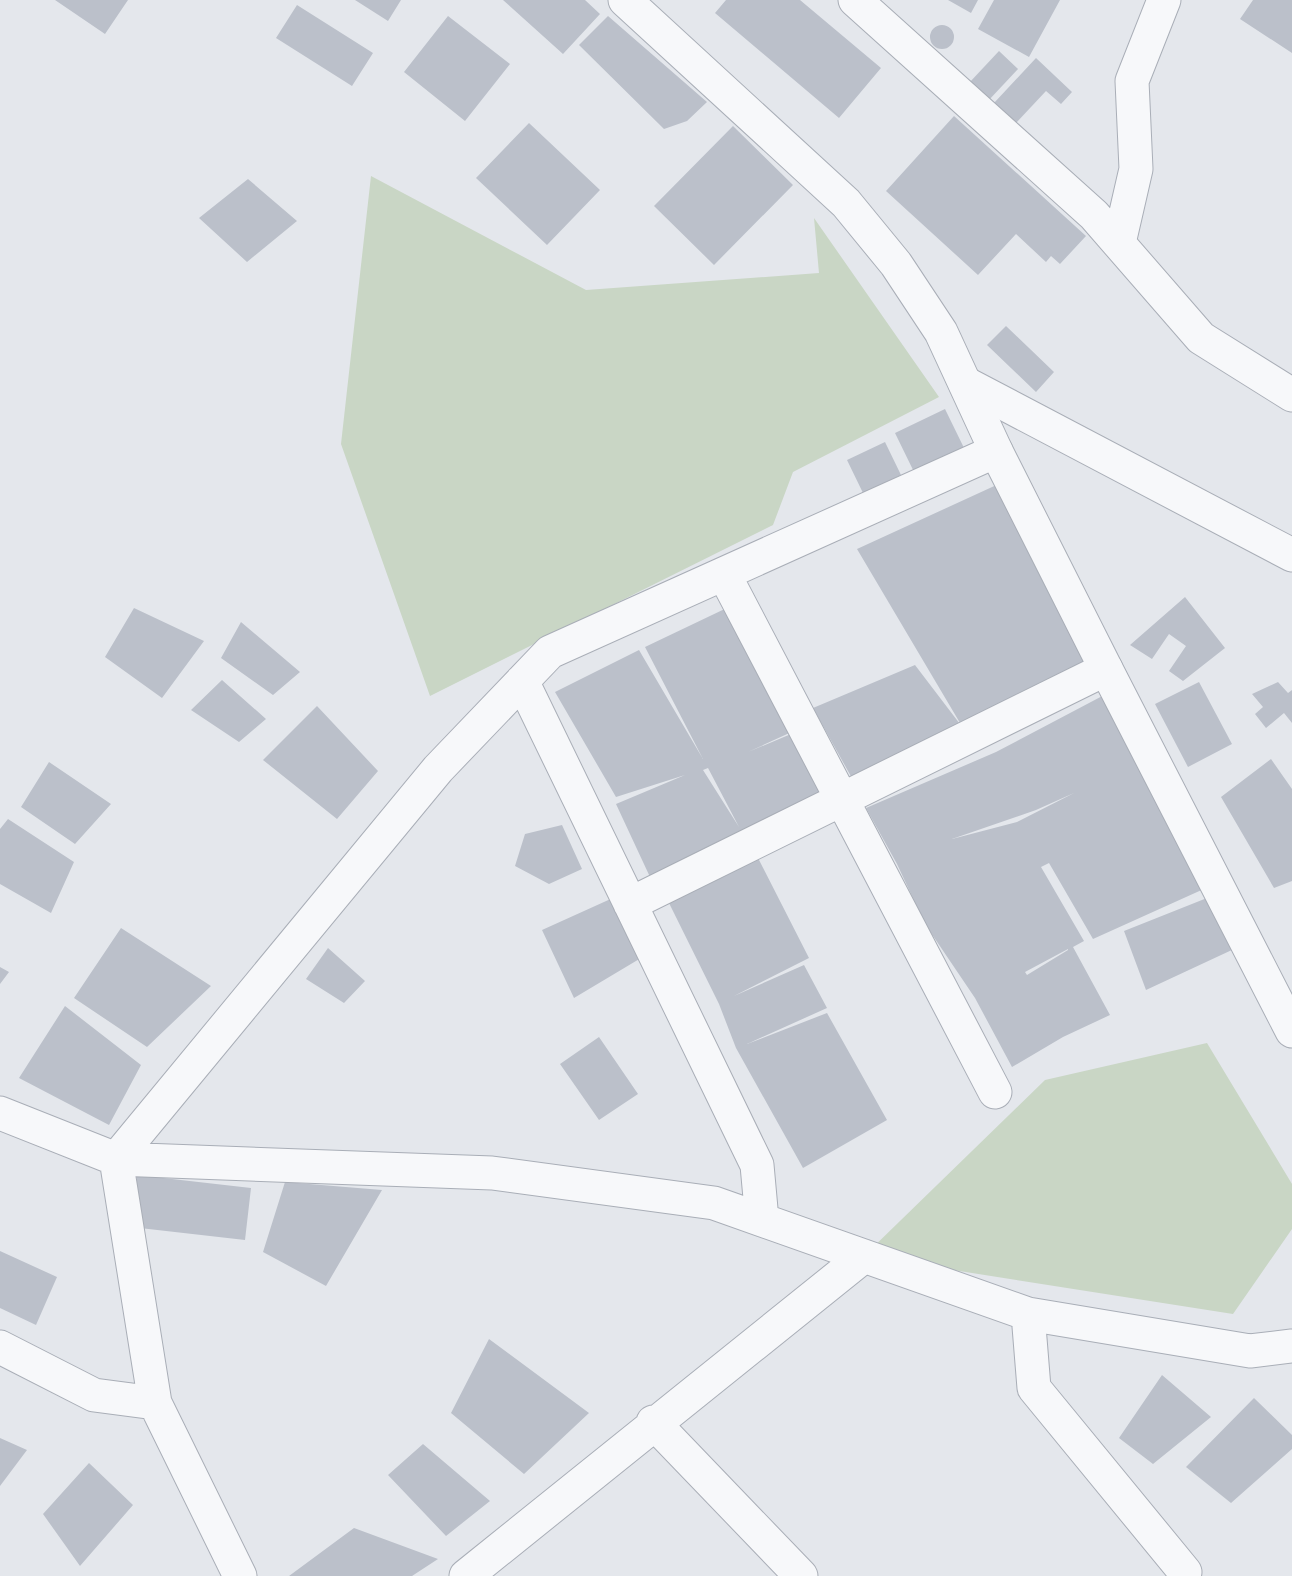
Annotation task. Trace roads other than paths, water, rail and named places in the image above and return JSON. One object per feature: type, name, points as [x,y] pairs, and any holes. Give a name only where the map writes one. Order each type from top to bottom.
[{"type":"street","points":[[626,0],[846,203],[896,264],[941,332],[996,451],[1292,1031]]},
{"type":"street","points":[[855,0],[1094,215],[1201,338],[1292,394]]},
{"type":"street","points":[[1119,243],[1136,169],[1132,81],[1164,0]]},
{"type":"street","points":[[965,382],[1292,555]]},
{"type":"street","points":[[240,1576],[155,1402],[116,1159],[438,769],[550,652],[996,451]]},
{"type":"street","points":[[723,574],[995,1092]]},
{"type":"street","points":[[630,904],[1106,669]]},
{"type":"street","points":[[522,681],[757,1165],[762,1220]]},
{"type":"street","points":[[0,1113],[116,1159],[492,1173],[714,1203],[1028,1314],[1250,1351],[1292,1346]]},
{"type":"street","points":[[466,1576],[653,1422],[864,1256]]},
{"type":"street","points":[[1028,1314],[1034,1388],[1185,1572]]},
{"type":"street","points":[[0,1347],[94,1395],[155,1402]]},
{"type":"street","points":[[653,1422],[801,1576]]}]
